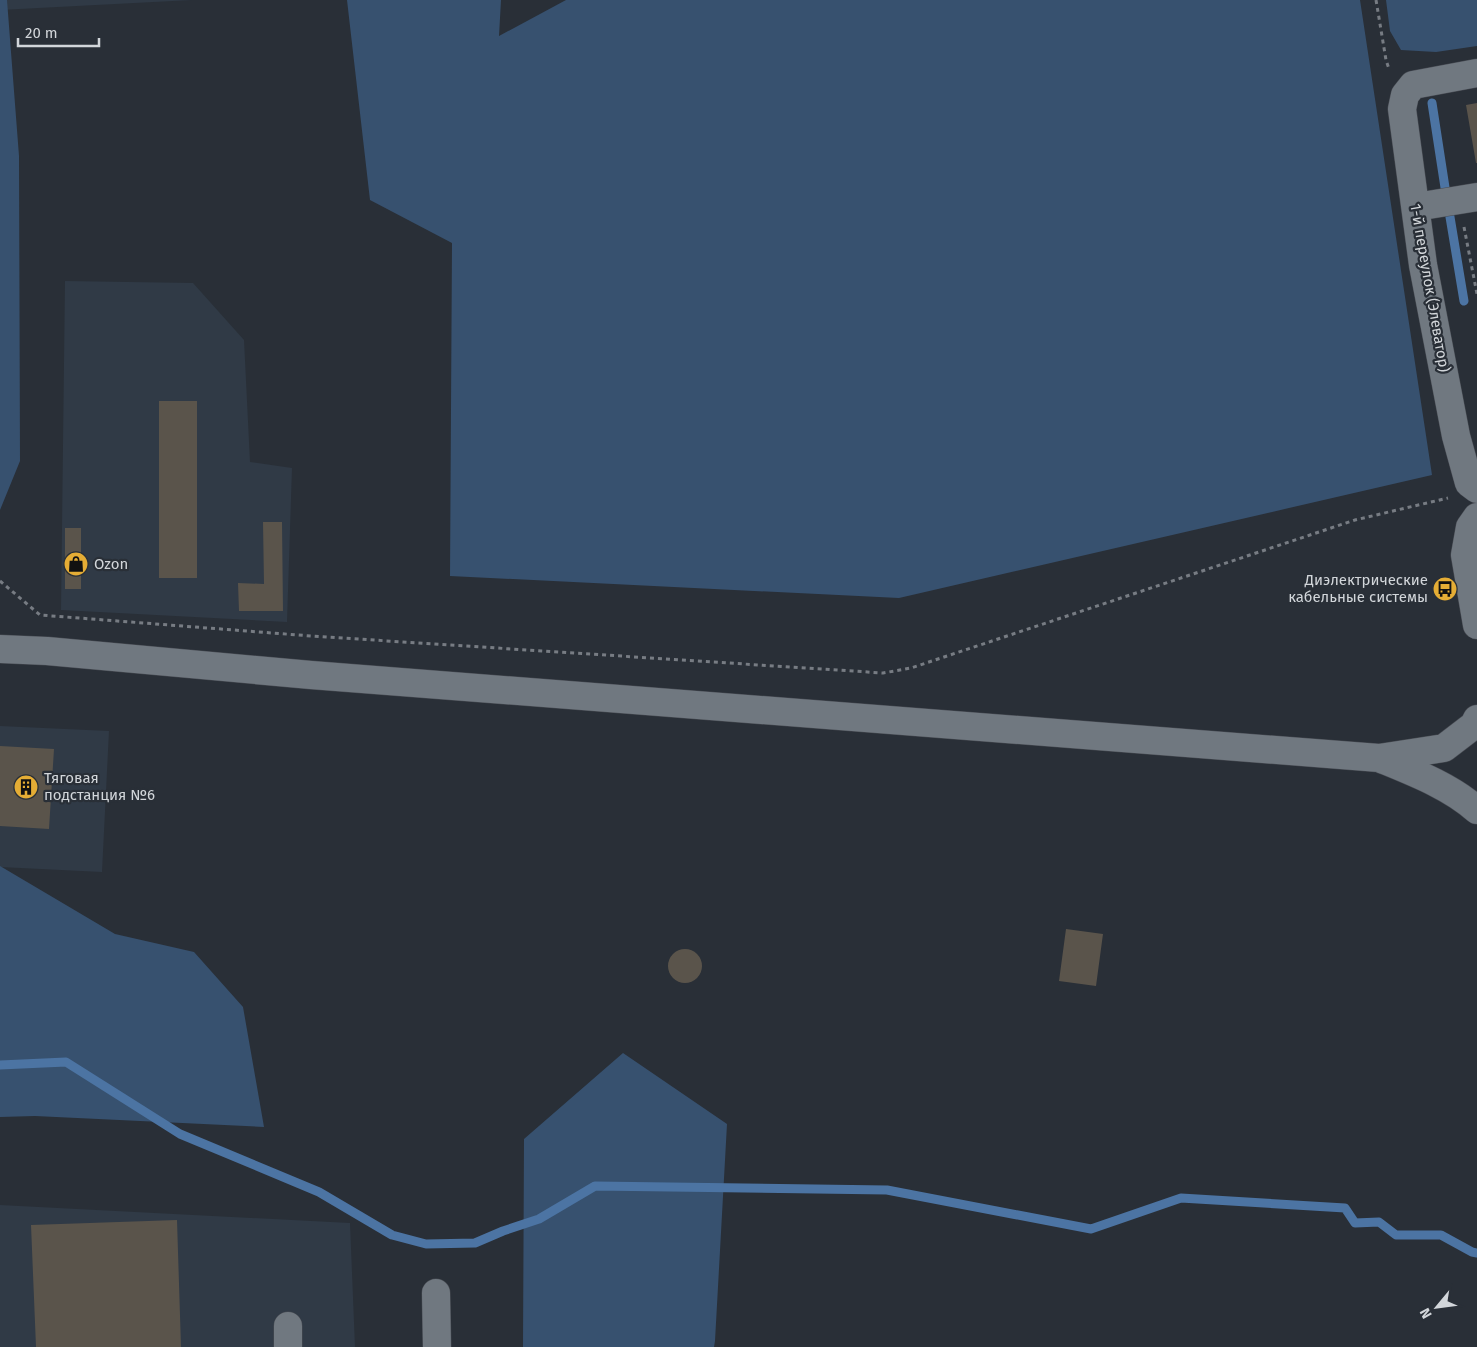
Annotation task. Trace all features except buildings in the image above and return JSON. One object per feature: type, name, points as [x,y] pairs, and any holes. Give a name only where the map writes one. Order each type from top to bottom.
[{"type":"street","points":[[1409,90],[1477,73]]},
{"type":"street","name":"1-й переулок (Элеватор)","points":[[1409,90],[1402,108],[1423,265],[1456,436],[1470,483],[1465,493]]},
{"type":"street","points":[[1416,207],[1468,198]]},
{"type":"street","points":[[1477,518],[1470,527],[1465,555],[1477,625]]},
{"type":"street","points":[[0,649],[57,652],[311,675],[1379,758],[1444,748],[1474,725],[1477,719]]},
{"type":"street","points":[[1379,758],[1419,775],[1466,800],[1477,810]]},
{"type":"street","points":[[436,1293],[437,1347]]},
{"type":"path","points":[[1376,0],[1392,78],[1409,90]]},
{"type":"path","points":[[1468,198],[1477,294]]},
{"type":"path","points":[[0,581],[40,615],[311,636],[883,673],[911,668],[1355,520],[1465,493]]},
{"type":"shaded area","points":[[0,0],[192,0],[0,10]]},
{"type":"shaded area","points":[[0,0],[7,0],[19,156],[20,461],[0,510]]},
{"type":"shaded area","points":[[347,0],[501,0],[499,36],[566,0],[1360,0],[1432,475],[899,598],[450,576],[452,243],[370,200]]},
{"type":"shaded area","points":[[1386,0],[1477,0],[1477,46],[1436,52],[1401,50],[1390,31]]},
{"type":"shaded area","points":[[65,281],[193,283],[244,340],[250,462],[292,468],[287,622],[61,610]]},
{"type":"shaded area","points":[[0,726],[109,731],[102,872],[0,867]]},
{"type":"shaded area","points":[[0,866],[115,934],[194,952],[243,1007],[264,1127],[35,1116],[0,1117]]},
{"type":"shaded area","points":[[623,1053],[727,1124],[714,1347],[523,1347],[524,1139]]},
{"type":"shaded area","points":[[0,1205],[350,1223],[355,1347],[0,1347]]},
{"type":"waterway","points":[[1432,103],[1446,194]]},
{"type":"waterway","points":[[1449,211],[1464,301]]},
{"type":"waterway","points":[[0,1065],[66,1062],[180,1134],[319,1192],[392,1235],[426,1244],[475,1243],[539,1219],[595,1186],[887,1190],[1091,1229],[1181,1198],[1345,1208],[1355,1223],[1379,1222],[1396,1235],[1441,1235],[1477,1253]]},
{"type":"place","name":"Ozon","points":[[76,564]]},
{"type":"place","name":"Диэлектрические кабельные системы","points":[[1445,589]]},
{"type":"place","name":"Тяговая подстанция №6","points":[[26,787]]}]
